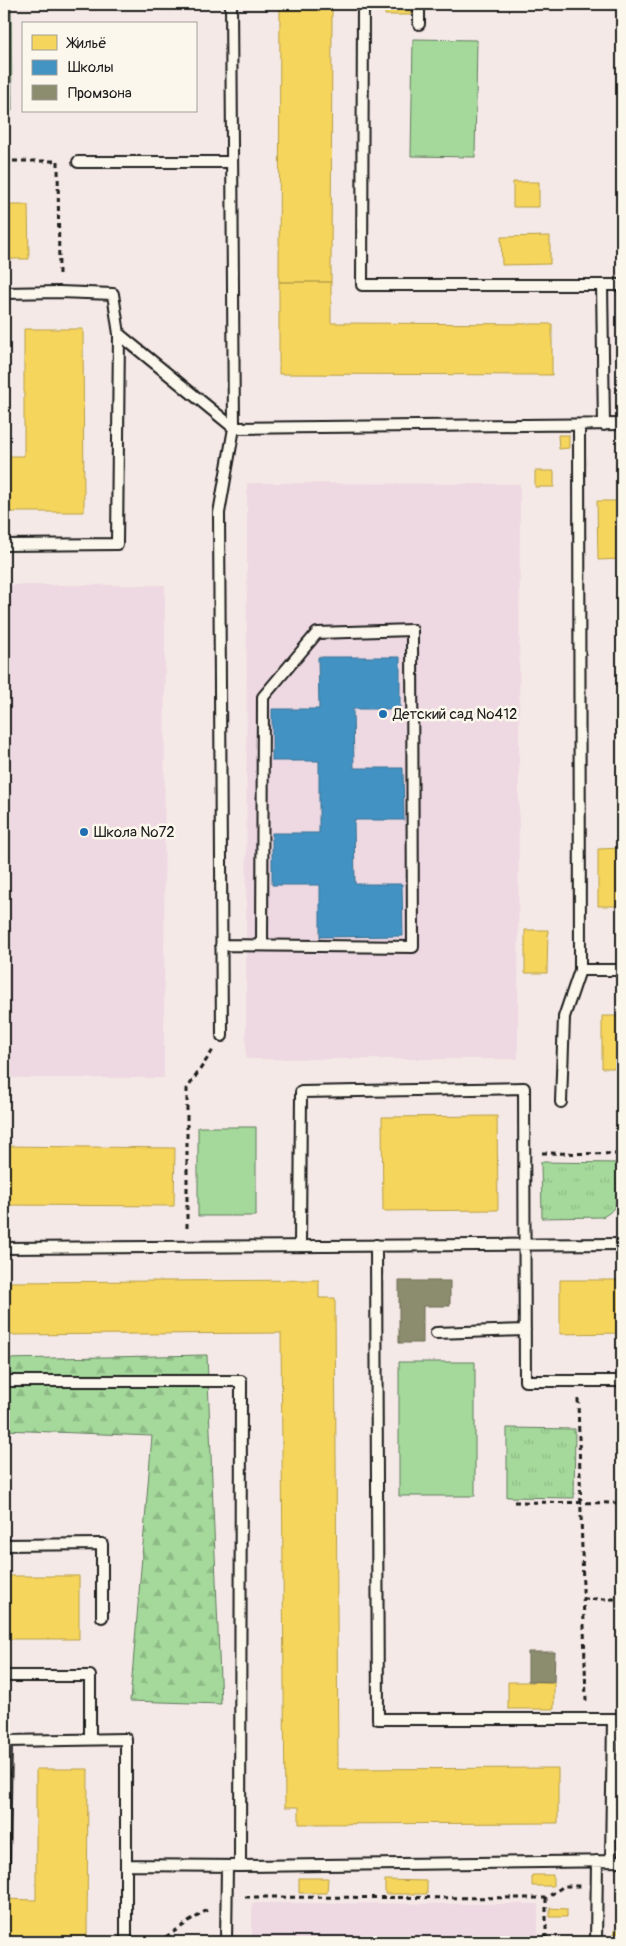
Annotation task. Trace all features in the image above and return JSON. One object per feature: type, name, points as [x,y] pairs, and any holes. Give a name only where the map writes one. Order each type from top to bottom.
[{"type":"lane","points":[[222,1036],[219,513],[234,428],[231,4]]},
{"type":"lane","points":[[363,4],[362,285],[622,285]]},
{"type":"lane","points":[[419,4],[419,24]]},
{"type":"lane","points":[[78,162],[232,162]]},
{"type":"lane","points":[[602,285],[604,425]]},
{"type":"lane","points":[[4,293],[59,292],[113,294],[119,334],[116,544],[4,545]]},
{"type":"lane","points":[[119,334],[234,428],[622,424]]},
{"type":"lane","points":[[561,1102],[564,1018],[580,970],[579,425]]},
{"type":"lane","points":[[221,945],[413,947],[412,630],[317,633],[263,697],[262,945]]},
{"type":"lane","points":[[580,970],[622,970]]},
{"type":"lane","points":[[300,1246],[301,1092],[524,1088],[525,1381],[622,1381]]},
{"type":"lane","points":[[4,1248],[622,1244]]},
{"type":"lane","points":[[376,1245],[378,1720],[618,1719],[611,1861]]},
{"type":"lane","points":[[436,1333],[525,1330]]},
{"type":"lane","points":[[4,1381],[241,1381],[240,1866]]},
{"type":"lane","points":[[4,1545],[102,1544],[102,1616]]},
{"type":"lane","points":[[4,1676],[90,1676],[90,1739]]},
{"type":"lane","points":[[4,1864],[6,1741],[126,1739],[126,1942]]},
{"type":"lane","points":[[596,1942],[598,1861]]},
{"type":"lane","points":[[126,1865],[240,1866],[622,1861]]},
{"type":"lane","points":[[226,1942],[227,1866]]},
{"type":"path","points":[[4,161],[58,161],[59,292]]},
{"type":"path","points":[[188,1246],[188,1089],[222,1036]]},
{"type":"path","points":[[524,1152],[622,1154]]},
{"type":"path","points":[[578,1381],[586,1719]]},
{"type":"path","points":[[514,1502],[622,1503]]},
{"type":"path","points":[[583,1599],[622,1599]]},
{"type":"path","points":[[158,1942],[226,1897],[546,1898],[564,1886],[596,1886]]},
{"type":"path","points":[[546,1898],[546,1942]]},
{"type":"shaded area","name":"Детский сад №412","points":[[247,483],[520,484],[518,1059],[246,1059]]},
{"type":"shaded area","name":"Школа №72","points":[[4,585],[165,585],[164,1078],[4,1078]]},
{"type":"shaded area","points":[[252,1903],[538,1904],[538,1942],[252,1942]]},
{"type":"green space","points":[[4,4],[11,4],[12,111],[4,112]]},
{"type":"green space","points":[[413,39],[477,40],[475,157],[411,156]]},
{"type":"green space","points":[[198,1127],[256,1127],[256,1216],[198,1216]]},
{"type":"green space","points":[[541,1162],[620,1163],[620,1187],[614,1208],[602,1217],[542,1218]]},
{"type":"green space","points":[[207,1355],[221,1704],[130,1701],[152,1436],[4,1430],[4,1359]]},
{"type":"green space","points":[[399,1362],[475,1362],[475,1496],[399,1496]]},
{"type":"green space","points":[[507,1428],[575,1429],[574,1498],[507,1497]]},
{"type":"building: Жильё","points":[[280,4],[332,4],[331,282],[279,282]]},
{"type":"building: Жильё","points":[[385,4],[411,4],[411,15],[385,15]]},
{"type":"building: Жильё","points":[[513,182],[539,182],[539,207],[513,207]]},
{"type":"building: Жильё","points":[[4,205],[28,205],[29,259],[4,259]]},
{"type":"building: Жильё","points":[[550,236],[550,264],[502,265],[501,237]]},
{"type":"building: Жильё","points":[[279,282],[331,282],[331,323],[552,324],[552,375],[279,374]]},
{"type":"building: Жильё","points":[[24,329],[83,329],[84,512],[4,512],[4,456],[24,456]]},
{"type":"building: Жильё","points":[[558,435],[569,435],[569,448],[559,449]]},
{"type":"building: Жильё","points":[[535,471],[554,471],[554,487],[535,487]]},
{"type":"building: Жильё","points":[[597,501],[622,501],[622,559],[598,560]]},
{"type":"building: Жильё","points":[[622,848],[622,906],[598,906],[598,849]]},
{"type":"building: Жильё","points":[[525,930],[548,930],[547,973],[525,973]]},
{"type":"building: Жильё","points":[[602,1016],[622,1016],[622,1068],[602,1068]]},
{"type":"building: Жильё","points":[[497,1116],[498,1210],[383,1211],[382,1117]]},
{"type":"building: Жильё","points":[[4,1146],[175,1148],[174,1206],[4,1205]]},
{"type":"building: Жильё","points":[[319,1280],[319,1298],[335,1298],[338,1769],[558,1768],[558,1823],[299,1824],[299,1807],[285,1807],[281,1333],[4,1335],[4,1282]]},
{"type":"building: Жильё","points":[[560,1280],[622,1280],[622,1333],[560,1334]]},
{"type":"building: Жильё","points":[[4,1576],[79,1576],[79,1639],[4,1639]]},
{"type":"building: Жильё","points":[[508,1682],[554,1682],[554,1709],[508,1709]]},
{"type":"building: Жильё","points":[[36,1769],[88,1769],[87,1942],[4,1942],[4,1899],[36,1900]]},
{"type":"building: Жильё","points":[[532,1875],[553,1875],[553,1886],[532,1886]]},
{"type":"building: Жильё","points":[[299,1878],[328,1878],[327,1893],[299,1893]]},
{"type":"building: Жильё","points":[[385,1880],[427,1881],[427,1894],[385,1894]]},
{"type":"building: Жильё","points":[[550,1908],[567,1909],[567,1917],[550,1917]]},
{"type":"building: Жильё","points":[[614,1930],[622,1930],[622,1942],[614,1942]]},
{"type":"building: Школы","points":[[318,657],[400,657],[400,709],[353,709],[354,768],[403,768],[404,820],[354,820],[355,884],[402,884],[403,936],[320,937],[320,885],[272,885],[272,833],[319,833],[319,761],[272,761],[272,709],[319,709]]},
{"type":"building: Промзона","points":[[399,1281],[450,1281],[450,1306],[423,1306],[423,1343],[399,1343]]},
{"type":"building: Промзона","points":[[528,1652],[555,1652],[554,1682],[528,1681]]},
{"type":"place","name":"Детский сад №412","points":[[383,714]]},
{"type":"place","name":"Школа №72","points":[[84,832]]}]
